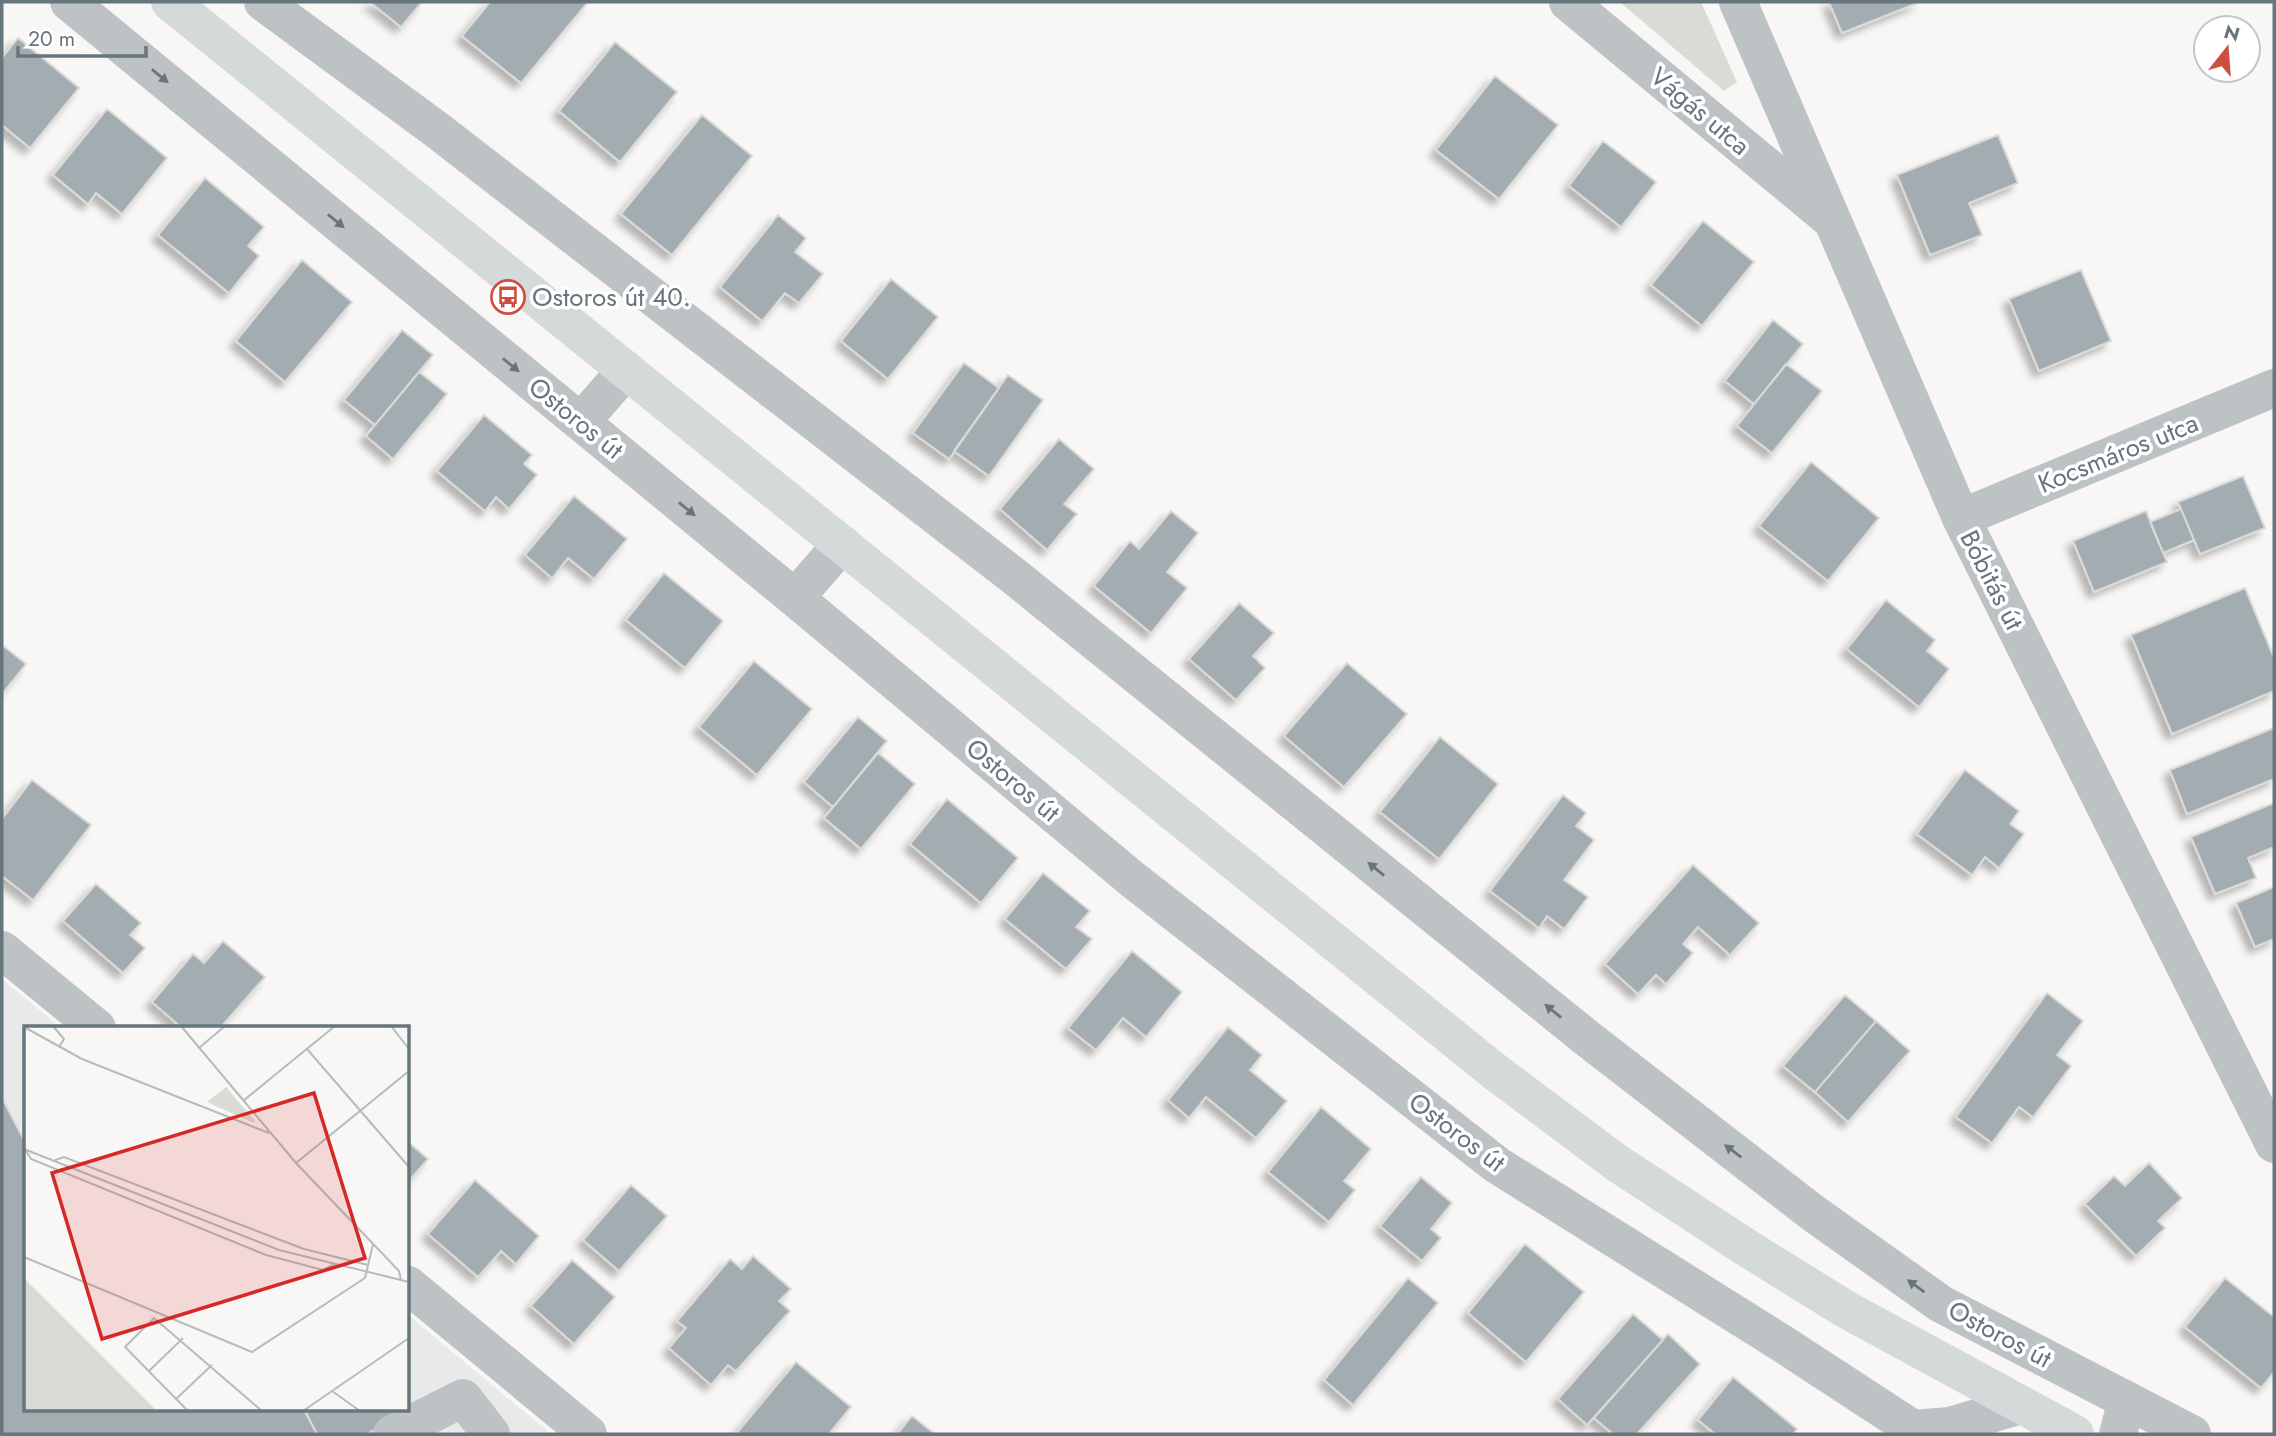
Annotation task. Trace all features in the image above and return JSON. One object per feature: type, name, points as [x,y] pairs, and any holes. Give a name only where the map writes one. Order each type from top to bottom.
[{"type":"main road","name":"Ostoros út","points":[[170,2],[1494,1071],[1617,1163],[1750,1250],[1847,1310],[2075,1434]]},
{"type":"street","name":"Ostoros út","points":[[69,2],[795,598],[1132,879],[1497,1165],[1783,1344],[1913,1429],[1950,1426],[2021,1405]]},
{"type":"street","name":"Ostoros út","points":[[263,2],[437,130],[1015,577],[1577,1031],[1813,1213],[1941,1304],[2122,1417],[2192,1434]]},
{"type":"street","name":"Vágás utca","points":[[1568,2],[1832,220]]},
{"type":"street","name":"Bóbitás út","points":[[1738,2],[1961,518],[2274,1144]]},
{"type":"street","points":[[581,422],[626,370]]},
{"type":"street","name":"Kocsmáros utca","points":[[1961,518],[2274,388]]},
{"type":"street","points":[[795,598],[842,544]]},
{"type":"street","points":[[2,950],[95,1026]]},
{"type":"street","points":[[410,1287],[588,1434]]},
{"type":"street","points":[[392,1434],[463,1398],[491,1434]]},
{"type":"shaded area","points":[[1620,2],[1701,2],[1737,82],[1724,91]]},
{"type":"shaded area","points":[[2,979],[59,1026],[24,1026],[24,1412],[410,1412],[410,1317],[551,1434],[2,1434]]},
{"type":"building","points":[[370,2],[422,2],[401,27]]},
{"type":"building","points":[[490,2],[588,2],[521,83],[462,36]]},
{"type":"building","points":[[1829,2],[1920,2],[1842,33]]},
{"type":"building","points":[[18,38],[79,88],[30,148],[2,125],[2,58]]},
{"type":"building","points":[[615,42],[677,92],[620,162],[559,111]]},
{"type":"building","points":[[1495,76],[1558,125],[1499,199],[1436,150]]},
{"type":"building","points":[[107,109],[167,158],[122,214],[96,193],[88,204],[53,175]]},
{"type":"building","points":[[702,115],[752,156],[672,255],[621,214]]},
{"type":"building","points":[[1998,135],[2018,183],[1969,203],[1982,235],[1930,255],[1897,175]]},
{"type":"building","points":[[1603,141],[1656,182],[1621,227],[1569,186]]},
{"type":"building","points":[[205,178],[264,227],[248,246],[259,256],[229,293],[158,235]]},
{"type":"building","points":[[778,215],[806,238],[795,252],[823,274],[799,303],[785,293],[762,321],[720,287]]},
{"type":"building","points":[[1703,221],[1754,262],[1702,326],[1651,285]]},
{"type":"building","points":[[302,260],[352,302],[285,382],[236,341]]},
{"type":"building","points":[[2081,270],[2111,341],[2039,371],[2009,299]]},
{"type":"building","points":[[891,279],[938,317],[888,379],[841,341]]},
{"type":"building","points":[[1773,320],[1803,344],[1754,404],[1725,381]]},
{"type":"building","points":[[402,330],[433,355],[375,425],[344,400]]},
{"type":"building","points":[[964,363],[999,388],[949,459],[913,433]]},
{"type":"building","points":[[1786,364],[1822,391],[1772,453],[1737,426]]},
{"type":"building","points":[[419,372],[447,394],[393,459],[366,436]]},
{"type":"building","points":[[1008,375],[1043,400],[989,476],[954,451]]},
{"type":"building","points":[[484,415],[532,455],[524,464],[537,475],[509,509],[496,497],[485,511],[437,471]]},
{"type":"building","points":[[1059,439],[1094,469],[1064,504],[1077,514],[1047,550],[1000,509]]},
{"type":"building","points":[[1811,462],[1879,518],[1828,581],[1759,526]]},
{"type":"building","points":[[2243,476],[2265,528],[2200,554],[2178,502]]},
{"type":"building","points":[[574,496],[627,539],[594,579],[568,558],[552,578],[525,555]]},
{"type":"building","points":[[2181,509],[2194,540],[2163,553],[2150,522]]},
{"type":"building","points":[[1171,511],[1198,533],[1167,572],[1187,588],[1151,633],[1094,586],[1130,541],[1139,549]]},
{"type":"building","points":[[2146,511],[2167,562],[2094,592],[2073,541]]},
{"type":"building","points":[[664,573],[723,621],[685,668],[626,620]]},
{"type":"building","points":[[2245,588],[2274,658],[2274,691],[2172,734],[2131,635]]},
{"type":"building","points":[[1886,600],[1935,640],[1927,651],[1949,669],[1919,707],[1847,649]]},
{"type":"building","points":[[1239,603],[1274,633],[1253,656],[1265,668],[1236,700],[1189,659]]},
{"type":"building","points":[[2,645],[26,664],[2,694]]},
{"type":"building","points":[[754,661],[812,709],[757,775],[699,727]]},
{"type":"building","points":[[1347,663],[1407,714],[1344,787],[1284,736]]},
{"type":"building","points":[[858,717],[887,741],[833,807],[804,782]]},
{"type":"building","points":[[2274,728],[2274,779],[2187,814],[2170,770]]},
{"type":"building","points":[[1440,737],[1498,784],[1439,859],[1380,812]]},
{"type":"building","points":[[878,753],[915,784],[861,849],[824,818]]},
{"type":"building","points":[[1965,770],[2019,811],[2010,824],[2024,834],[1999,868],[1985,857],[1972,875],[1917,834]]},
{"type":"building","points":[[32,780],[91,825],[33,900],[2,876],[2,819]]},
{"type":"building","points":[[1563,795],[1586,813],[1576,826],[1594,840],[1564,880],[1588,897],[1564,929],[1547,916],[1539,928],[1490,891]]},
{"type":"building","points":[[947,799],[1018,858],[981,903],[910,844]]},
{"type":"building","points":[[2274,803],[2274,847],[2248,858],[2256,878],[2215,894],[2191,837]]},
{"type":"building","points":[[1693,865],[1759,923],[1730,955],[1698,927],[1683,944],[1693,953],[1666,984],[1656,975],[1638,994],[1605,964]]},
{"type":"building","points":[[1043,873],[1090,911],[1076,927],[1092,939],[1066,969],[1005,919]]},
{"type":"building","points":[[96,884],[141,923],[130,935],[145,948],[123,973],[63,921]]},
{"type":"building","points":[[2274,887],[2274,939],[2255,947],[2236,903]]},
{"type":"building","points":[[223,941],[265,977],[222,1026],[180,1026],[152,1002],[193,954],[204,963]]},
{"type":"building","points":[[1132,951],[1182,992],[1146,1037],[1123,1018],[1096,1050],[1068,1028]]},
{"type":"building","points":[[2047,993],[2083,1021],[2057,1055],[2071,1066],[2033,1117],[2019,1107],[1992,1143],[1956,1117]]},
{"type":"building","points":[[1845,995],[1876,1021],[1815,1092],[1783,1066]]},
{"type":"building","points":[[1876,1021],[1910,1051],[1848,1122],[1815,1092]]},
{"type":"building","points":[[1228,1027],[1262,1055],[1250,1070],[1287,1101],[1256,1138],[1206,1097],[1189,1118],[1168,1100]]},
{"type":"building","points":[[2,1098],[24,1140],[24,1412],[305,1412],[317,1434],[2,1434]]},
{"type":"building","points":[[1321,1107],[1371,1149],[1344,1181],[1355,1190],[1329,1222],[1268,1172]]},
{"type":"building","points":[[410,1144],[428,1159],[410,1180]]},
{"type":"building","points":[[2149,1163],[2182,1198],[2158,1221],[2165,1228],[2136,1256],[2085,1204],[2114,1176],[2125,1186]]},
{"type":"building","points":[[1421,1177],[1452,1203],[1431,1229],[1441,1238],[1422,1261],[1380,1226]]},
{"type":"building","points":[[475,1180],[539,1236],[516,1264],[501,1251],[478,1277],[428,1234]]},
{"type":"building","points":[[631,1185],[667,1216],[619,1271],[583,1240]]},
{"type":"building","points":[[1525,1244],[1584,1292],[1526,1362],[1468,1313]]},
{"type":"building","points":[[753,1256],[791,1289],[779,1301],[790,1311],[736,1371],[728,1365],[711,1385],[669,1348],[686,1328],[677,1321],[730,1259],[742,1269]]},
{"type":"building","points":[[572,1260],[615,1297],[574,1344],[531,1306]]},
{"type":"building","points":[[1408,1278],[1438,1303],[1353,1405],[1324,1380]]},
{"type":"building","points":[[2225,1278],[2274,1317],[2274,1372],[2261,1388],[2185,1327]]},
{"type":"building","points":[[1633,1314],[1663,1340],[1587,1425],[1558,1399]]},
{"type":"building","points":[[1668,1334],[1700,1364],[1637,1434],[1613,1434],[1594,1418]]},
{"type":"building","points":[[796,1362],[851,1407],[829,1434],[736,1434]]},
{"type":"building","points":[[1733,1377],[1797,1429],[1793,1434],[1715,1434],[1698,1420]]},
{"type":"building","points":[[392,1412],[396,1419],[367,1434],[317,1434],[306,1413]]},
{"type":"building","points":[[912,1416],[935,1434],[897,1434]]},
{"type":"place","name":"Ostoros út 40.","points":[[508,297]]}]
